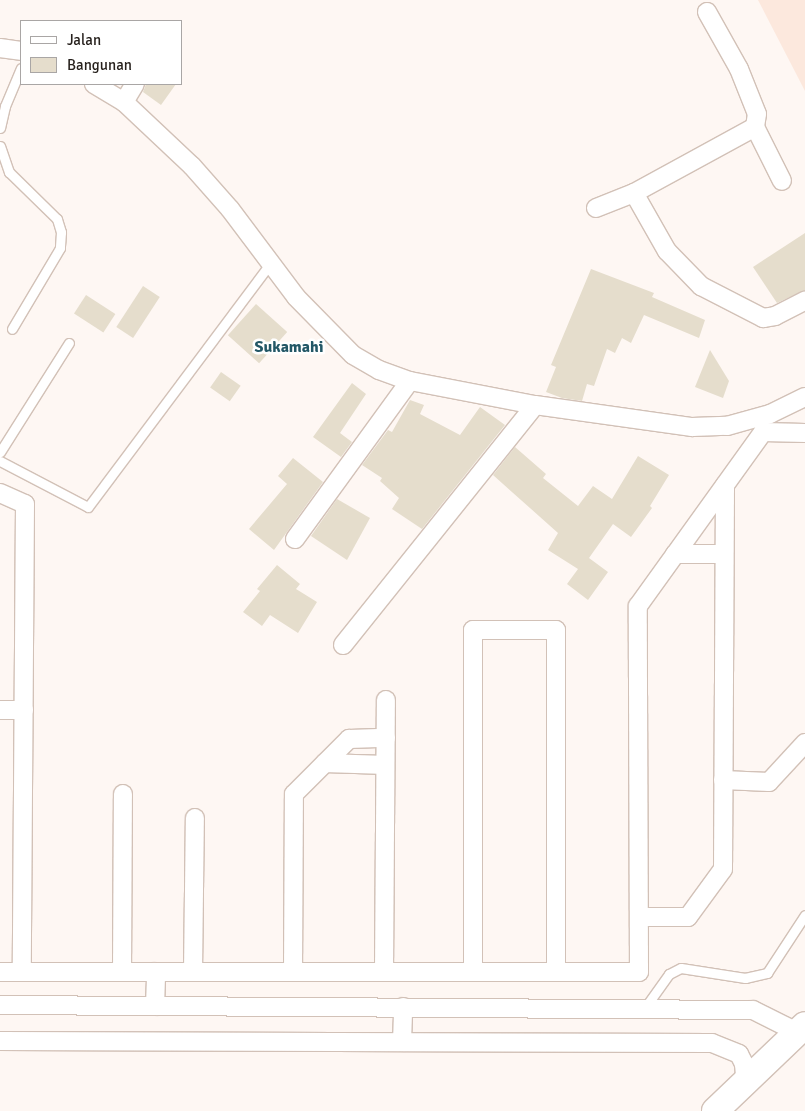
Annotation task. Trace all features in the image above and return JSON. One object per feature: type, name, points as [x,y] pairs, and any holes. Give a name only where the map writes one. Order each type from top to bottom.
[{"type":"street","points":[[707,12],[739,70],[757,114],[756,127],[782,181]]},
{"type":"street","points":[[0,48],[20,51]]},
{"type":"street","points":[[96,85],[124,102],[192,166],[230,208],[269,264],[353,355],[379,370],[410,381],[535,405],[692,427],[727,426],[770,414],[805,397]]},
{"type":"street","points":[[124,102],[134,85]]},
{"type":"street","points":[[596,208],[634,193],[746,136],[756,127]]},
{"type":"street","points":[[634,193],[667,251],[701,286],[763,318],[776,316],[805,301]]},
{"type":"street","points":[[296,539],[410,381]]},
{"type":"street","points":[[343,645],[535,405]]},
{"type":"street","points":[[0,972],[639,972],[638,606],[763,432],[805,433]]},
{"type":"street","points":[[639,917],[688,917],[724,869],[725,484]]},
{"type":"street","points":[[0,493],[24,504],[22,972]]},
{"type":"street","points":[[675,554],[724,554]]},
{"type":"street","points":[[473,972],[473,630],[556,630],[556,972]]},
{"type":"street","points":[[384,972],[386,700]]},
{"type":"street","points":[[0,710],[24,710]]},
{"type":"street","points":[[293,972],[294,794],[349,739],[386,738]]},
{"type":"street","points":[[723,780],[769,782],[805,743]]},
{"type":"street","points":[[325,763],[385,765]]},
{"type":"street","points":[[122,972],[123,794]]},
{"type":"street","points":[[193,972],[195,818]]},
{"type":"street","points":[[155,1006],[156,972]]},
{"type":"street","points":[[0,1005],[753,1010],[802,1029],[746,1085],[715,1111]]},
{"type":"street","points":[[402,1042],[403,1008]]},
{"type":"street","points":[[0,1041],[712,1042],[729,1047],[738,1054],[744,1064],[746,1085]]},
{"type":"lane","points":[[0,128],[5,106],[20,70]]},
{"type":"lane","points":[[0,146],[9,172],[57,219],[62,232],[60,248],[12,329]]},
{"type":"lane","points":[[0,461],[88,508],[269,264]]},
{"type":"lane","points":[[0,452],[70,343]]},
{"type":"lane","points":[[644,1009],[669,974],[681,968],[745,978],[756,978],[767,973],[805,915]]},
{"type":"shaded area","points":[[758,0],[805,0],[805,91]]},
{"type":"building","points":[[146,85],[175,85],[161,105],[143,92]]},
{"type":"building","points":[[805,233],[805,290],[777,303],[753,267]]},
{"type":"building","points":[[591,269],[654,293],[652,297],[705,320],[699,338],[644,315],[631,343],[622,338],[615,353],[607,349],[594,386],[587,384],[582,401],[562,398],[546,392],[556,367],[551,365]]},
{"type":"building","points":[[143,286],[160,297],[133,338],[116,327]]},
{"type":"building","points":[[86,295],[115,314],[103,333],[74,313]]},
{"type":"building","points":[[256,304],[287,332],[259,363],[228,335]]},
{"type":"building","points":[[710,350],[729,381],[723,398],[695,387]]},
{"type":"building","points":[[221,372],[241,386],[230,401],[210,388]]},
{"type":"building","points":[[352,383],[366,394],[340,433],[352,442],[341,457],[313,437]]},
{"type":"building","points":[[410,400],[424,405],[420,414],[460,435],[480,407],[505,425],[422,529],[392,509],[399,498],[380,481],[382,478],[362,465],[388,430],[392,432]]},
{"type":"building","points":[[515,447],[546,474],[543,478],[578,506],[593,486],[612,499],[638,456],[669,475],[650,506],[652,508],[631,537],[613,524],[589,558],[608,572],[588,600],[567,584],[578,569],[548,550],[558,533],[493,475]]},
{"type":"building","points":[[293,458],[323,482],[274,550],[249,529],[287,484],[278,476]]},
{"type":"building","points":[[337,499],[370,518],[347,560],[311,536]]},
{"type":"building","points":[[277,565],[300,584],[296,589],[317,602],[298,633],[270,615],[262,626],[243,612],[260,591],[257,589]]},
{"type":"district","name":"Sukamahi","points":[[289,347]]}]
